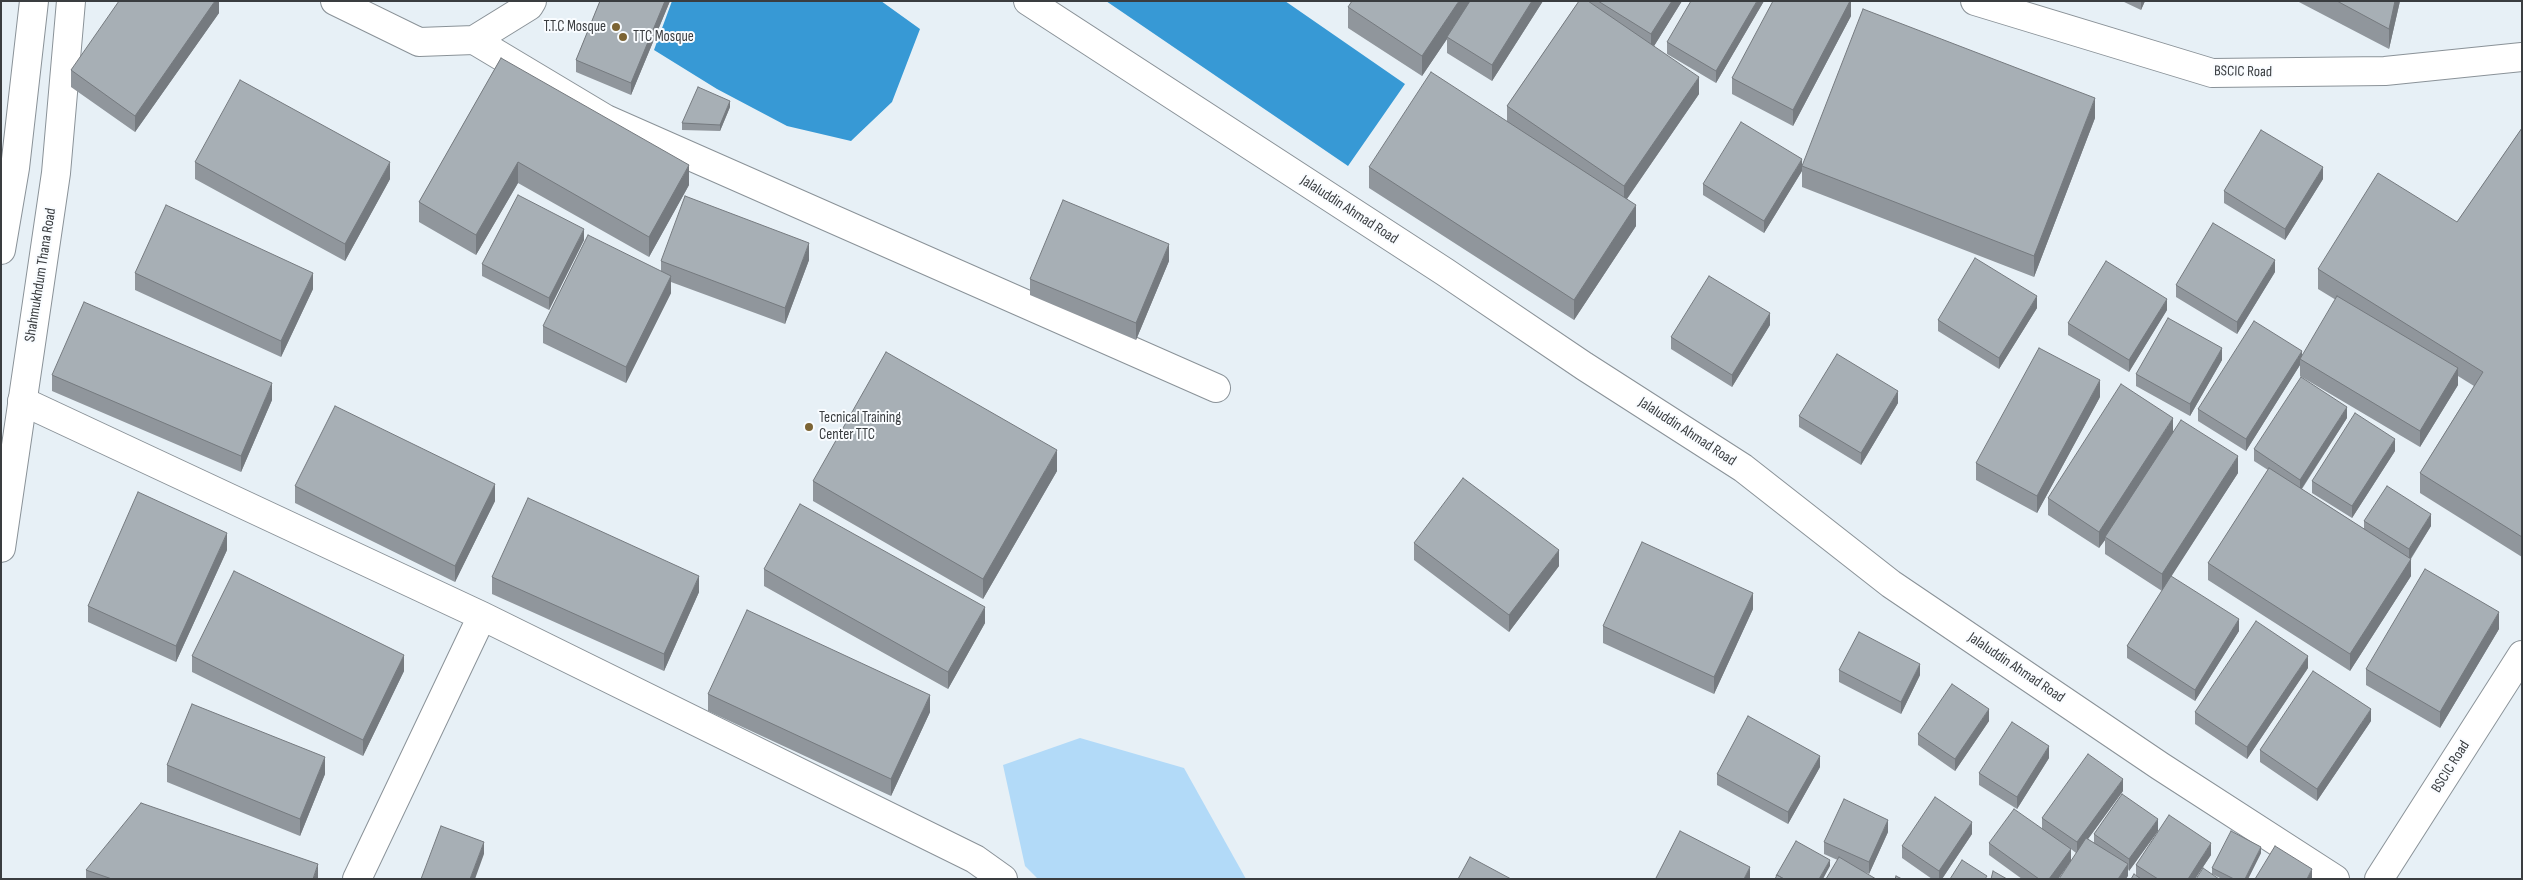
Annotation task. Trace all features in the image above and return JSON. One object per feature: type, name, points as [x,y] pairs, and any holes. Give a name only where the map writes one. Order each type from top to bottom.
[{"type":"street","points":[[1,250],[8,166],[34,1]]},
{"type":"street","name":"Shahmukhdum Thana Road","points":[[1,548],[56,173],[71,1]]},
{"type":"street","points":[[335,1],[419,42],[474,40],[529,6],[532,1]]},
{"type":"street","name":"Jalaluddin Ahmad Road","points":[[1028,1],[1742,468],[1891,584],[2160,766],[2335,879]]},
{"type":"street","name":"BSCIC Road","points":[[1975,1],[2212,72],[2386,71],[2522,58]]},
{"type":"street","points":[[474,40],[606,119],[1216,388]]},
{"type":"street","points":[[22,400],[482,616],[970,869],[1003,879]]},
{"type":"street","points":[[357,879],[482,616]]},
{"type":"street","name":"BSCIC Road","points":[[2379,879],[2522,655]]},
{"type":"shaded area","points":[[1080,738],[1184,768],[1246,879],[1038,879],[1025,866],[1003,765]]},
{"type":"water","points":[[672,1],[881,1],[920,29],[892,102],[851,141],[787,126],[717,89],[654,50]]},
{"type":"water","points":[[1106,1],[1285,1],[1405,84],[1348,166]]},
{"type":"building","points":[[119,1],[215,1],[135,116],[71,70]]},
{"type":"building","name":"TTC Mosque","points":[[600,1],[665,1],[631,83],[576,60]]},
{"type":"building","points":[[1352,1],[1459,1],[1422,56],[1348,7]]},
{"type":"building","points":[[1470,1],[1532,1],[1492,65],[1447,37]]},
{"type":"building","points":[[1579,1],[1588,1],[1699,77],[1624,186],[1507,106]]},
{"type":"building","points":[[1598,1],[1672,1],[1651,34]]},
{"type":"building","points":[[1691,1],[1757,1],[1716,71],[1667,42]]},
{"type":"building","points":[[1773,1],[1850,1],[1793,110],[1732,78]]},
{"type":"building","points":[[2337,1],[2395,1],[2389,29]]},
{"type":"building","points":[[1863,9],[2095,98],[2034,256],[1802,166]]},
{"type":"building","points":[[501,58],[689,165],[649,237],[518,162],[476,235],[419,202]]},
{"type":"building","points":[[1431,72],[1636,205],[1574,300],[1369,167]]},
{"type":"building","points":[[240,80],[390,162],[345,244],[195,162]]},
{"type":"building","points":[[698,87],[730,101],[720,125],[682,123]]},
{"type":"building","points":[[1741,122],[1802,159],[1764,221],[1703,184]]},
{"type":"building","points":[[2522,128],[2522,537],[2420,473],[2483,372],[2318,269],[2378,173],[2457,222]]},
{"type":"building","points":[[2261,130],[2323,167],[2285,229],[2224,191]]},
{"type":"building","points":[[518,195],[584,229],[549,298],[482,264]]},
{"type":"building","points":[[685,196],[809,243],[785,308],[661,261]]},
{"type":"building","points":[[1063,200],[1169,244],[1136,323],[1030,279]]},
{"type":"building","points":[[166,205],[313,273],[281,341],[135,273]]},
{"type":"building","points":[[2213,223],[2275,260],[2237,322],[2176,285]]},
{"type":"building","points":[[588,235],[671,276],[626,367],[543,326]]},
{"type":"building","points":[[1975,258],[2037,296],[1999,358],[1938,320]]},
{"type":"building","points":[[2106,261],[2167,299],[2129,360],[2068,323]]},
{"type":"building","points":[[1709,276],[1770,313],[1732,375],[1671,337]]},
{"type":"building","points":[[2337,296],[2458,368],[2420,431],[2300,359]]},
{"type":"building","points":[[84,302],[272,383],[241,456],[52,375]]},
{"type":"building","points":[[2168,318],[2222,348],[2190,404],[2136,374]]},
{"type":"building","points":[[2254,321],[2302,351],[2246,439],[2198,409]]},
{"type":"building","points":[[2039,348],[2100,380],[2037,496],[1976,463]]},
{"type":"building","points":[[886,352],[1057,450],[983,579],[813,481]]},
{"type":"building","points":[[1837,354],[1898,391],[1861,453],[1799,416]]},
{"type":"building","points":[[2301,377],[2347,407],[2300,480],[2254,449]]},
{"type":"building","points":[[2121,384],[2173,418],[2099,532],[2048,498]]},
{"type":"building","points":[[335,406],[495,484],[455,566],[295,486]]},
{"type":"building","points":[[2355,413],[2395,439],[2352,506],[2312,481]]},
{"type":"building","points":[[2181,420],[2238,456],[2162,574],[2105,537]]},
{"type":"building","points":[[2269,468],[2411,559],[2350,654],[2208,563]]},
{"type":"building","points":[[1463,478],[1559,550],[1509,615],[1414,543]]},
{"type":"building","points":[[2387,486],[2431,514],[2409,549],[2364,521]]},
{"type":"building","points":[[138,492],[227,533],[176,646],[88,606]]},
{"type":"building","points":[[528,498],[699,576],[664,654],[492,577]]},
{"type":"building","points":[[800,504],[985,607],[948,672],[764,569]]},
{"type":"building","points":[[1642,542],[1753,593],[1714,677],[1603,626]]},
{"type":"building","points":[[2425,569],[2499,612],[2440,712],[2366,669]]},
{"type":"building","points":[[234,571],[404,655],[363,740],[192,656]]},
{"type":"building","points":[[2171,576],[2239,619],[2195,690],[2127,646]]},
{"type":"building","points":[[747,610],[930,695],[891,779],[708,694]]},
{"type":"building","points":[[2256,621],[2308,656],[2247,747],[2195,712]]},
{"type":"building","points":[[1859,632],[1920,664],[1901,702],[1839,670]]},
{"type":"building","points":[[2313,671],[2371,709],[2317,789],[2260,750]]},
{"type":"building","points":[[1952,684],[1989,709],[1955,759],[1918,734]]},
{"type":"building","points":[[192,704],[325,757],[300,819],[167,765]]},
{"type":"building","points":[[1748,716],[1820,756],[1788,812],[1717,774]]},
{"type":"building","points":[[2012,722],[2049,746],[2017,797],[1979,773]]},
{"type":"building","points":[[2088,754],[2123,779],[2077,842],[2042,818]]},
{"type":"building","points":[[2122,794],[2158,819],[2129,859],[2094,834]]},
{"type":"building","points":[[1935,797],[1972,822],[1939,871],[1902,846]]},
{"type":"building","points":[[1844,799],[1888,820],[1869,862],[1824,842]]},
{"type":"building","points":[[141,803],[318,864],[313,879],[112,879],[86,870]]},
{"type":"building","points":[[2014,809],[2071,849],[2049,879],[2039,879],[1989,843]]},
{"type":"building","points":[[2169,815],[2211,843],[2188,879],[2158,879],[2136,865]]},
{"type":"building","points":[[441,826],[484,842],[470,879],[421,879]]},
{"type":"building","points":[[1680,831],[1750,867],[1744,879],[1656,878]]},
{"type":"building","points":[[2231,831],[2261,847],[2245,879],[2234,879],[2212,868]]},
{"type":"building","points":[[2086,838],[2128,864],[2118,879],[2059,879]]},
{"type":"building","points":[[1796,841],[1830,860],[1819,879],[1784,879],[1776,876]]},
{"type":"building","points":[[2275,846],[2312,869],[2307,879],[2255,879]]},
{"type":"building","points":[[1470,857],[1511,879],[1458,879]]},
{"type":"building","points":[[1839,857],[1876,879],[1826,879]]},
{"type":"building","points":[[1962,860],[1987,876],[1985,879],[1950,879]]},
{"type":"building","points":[[2203,868],[2219,879],[2196,879]]},
{"type":"building","points":[[1993,871],[2007,879],[1991,879]]},
{"type":"building","points":[[2134,874],[2141,879],[2131,879]]},
{"type":"building","points":[[1777,875],[1784,879],[1775,879]]},
{"type":"place","name":"T.T.C Mosque","points":[[616,27]]},
{"type":"place","name":"TTC Mosque","points":[[623,37]]},
{"type":"place","name":"Tecnical Training Center TTC","points":[[809,427]]}]
